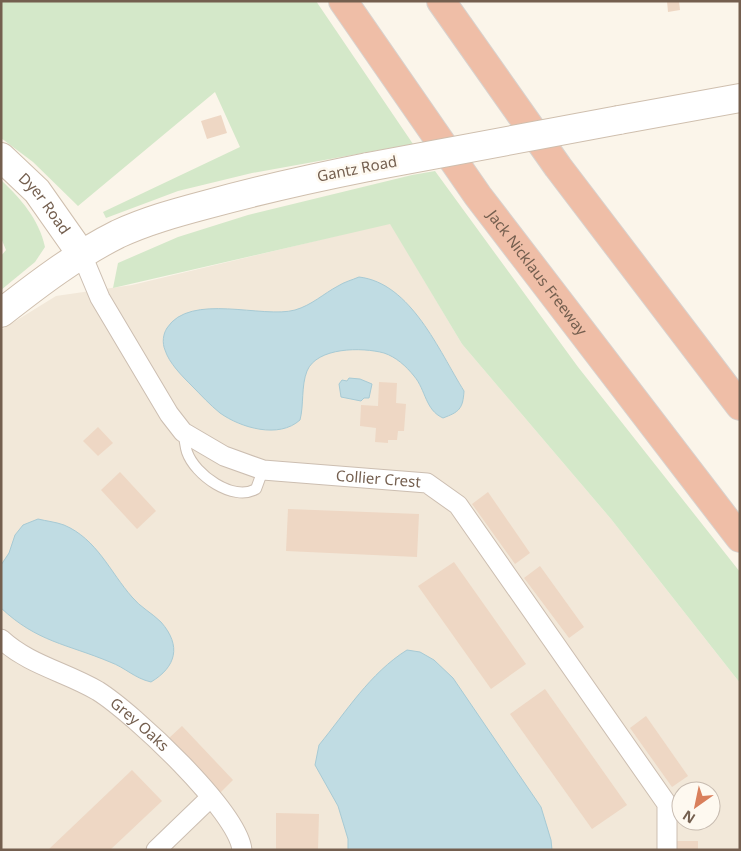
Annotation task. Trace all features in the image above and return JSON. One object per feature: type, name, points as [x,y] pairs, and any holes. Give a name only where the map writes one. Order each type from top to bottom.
[{"type":"highway","name":"Jack Nicklaus Freeway","points":[[343,1],[478,196],[740,538]]},
{"type":"highway","points":[[441,1],[564,174],[740,406]]},
{"type":"main road","name":"Gantz Road","points":[[1,313],[47,278],[82,255],[117,235],[154,220],[287,183],[740,98]]},
{"type":"main road","name":"Dyer Road","points":[[1,156],[37,191],[82,255]]},
{"type":"street","name":"Collier Crest","points":[[82,255],[100,298],[169,414],[183,432],[224,456],[263,470],[427,483],[458,504],[667,804],[667,850]]},
{"type":"street","name":"Grey Oaks","points":[[1,639],[13,650],[38,664],[96,690],[134,717],[211,797],[238,834],[242,850]]},
{"type":"street","points":[[156,850],[211,797]]},
{"type":"lane","points":[[183,432],[187,453],[198,469],[231,491],[245,494],[256,489],[263,470]]},
{"type":"shaded area","points":[[390,223],[462,344],[611,519],[740,683],[740,850],[1,850],[1,330],[56,296],[132,285]]},
{"type":"green space","points":[[1,1],[316,1],[413,144],[252,173],[178,191],[106,218],[103,212],[240,147],[215,92],[78,206],[33,162],[1,138]]},
{"type":"green space","points":[[435,171],[578,367],[740,572],[740,683],[611,519],[462,344],[390,224],[113,288],[118,263],[178,237],[248,215]]},
{"type":"green space","points":[[1,180],[34,219],[45,247],[35,262],[1,290],[1,256],[6,250],[1,238]]},
{"type":"water","points":[[359,277],[377,282],[394,292],[422,321],[464,391],[463,402],[456,412],[443,418],[437,414],[429,405],[418,381],[404,365],[393,357],[375,351],[353,350],[330,353],[312,363],[307,371],[304,383],[300,420],[282,429],[271,430],[249,427],[220,413],[180,374],[167,355],[163,342],[167,328],[178,317],[192,311],[228,309],[281,312],[295,310],[340,285]]},
{"type":"water","points":[[349,378],[360,379],[372,384],[369,398],[364,398],[361,401],[341,397],[339,384],[342,380],[347,381]]},
{"type":"water","points":[[38,519],[64,525],[85,539],[94,547],[135,601],[161,622],[168,631],[174,648],[171,663],[166,670],[151,682],[110,662],[40,635],[14,619],[1,608],[1,565],[9,553],[15,535],[23,525]]},
{"type":"water","points":[[407,650],[420,652],[434,660],[453,678],[541,807],[551,840],[552,850],[348,850],[348,839],[338,806],[315,765],[319,745],[370,681]]},
{"type":"building","points":[[667,1],[679,1],[680,10],[668,12]]},
{"type":"building","points":[[221,115],[227,133],[207,139],[201,121]]},
{"type":"building","points":[[379,382],[397,383],[396,403],[406,404],[404,431],[398,431],[397,440],[388,440],[388,443],[375,442],[376,428],[360,426],[361,405],[378,406]]},
{"type":"building","points":[[98,427],[113,443],[98,456],[83,441]]},
{"type":"building","points":[[120,472],[156,511],[137,529],[101,490]]},
{"type":"building","points":[[488,492],[530,553],[515,564],[472,504]]},
{"type":"building","points":[[288,509],[419,514],[417,557],[286,551]]},
{"type":"building","points":[[454,562],[526,664],[491,689],[418,586]]},
{"type":"building","points":[[540,566],[584,627],[569,638],[524,578]]},
{"type":"building","points":[[545,689],[627,805],[592,829],[510,714]]},
{"type":"building","points":[[646,716],[688,776],[681,781],[671,781],[671,786],[630,728]]},
{"type":"building","points":[[182,726],[233,780],[220,793],[168,739]]},
{"type":"building","points":[[132,770],[162,801],[110,850],[48,850]]},
{"type":"building","points":[[276,813],[319,814],[318,850],[276,850]]},
{"type":"building","points":[[677,841],[698,841],[698,850],[677,850]]}]
